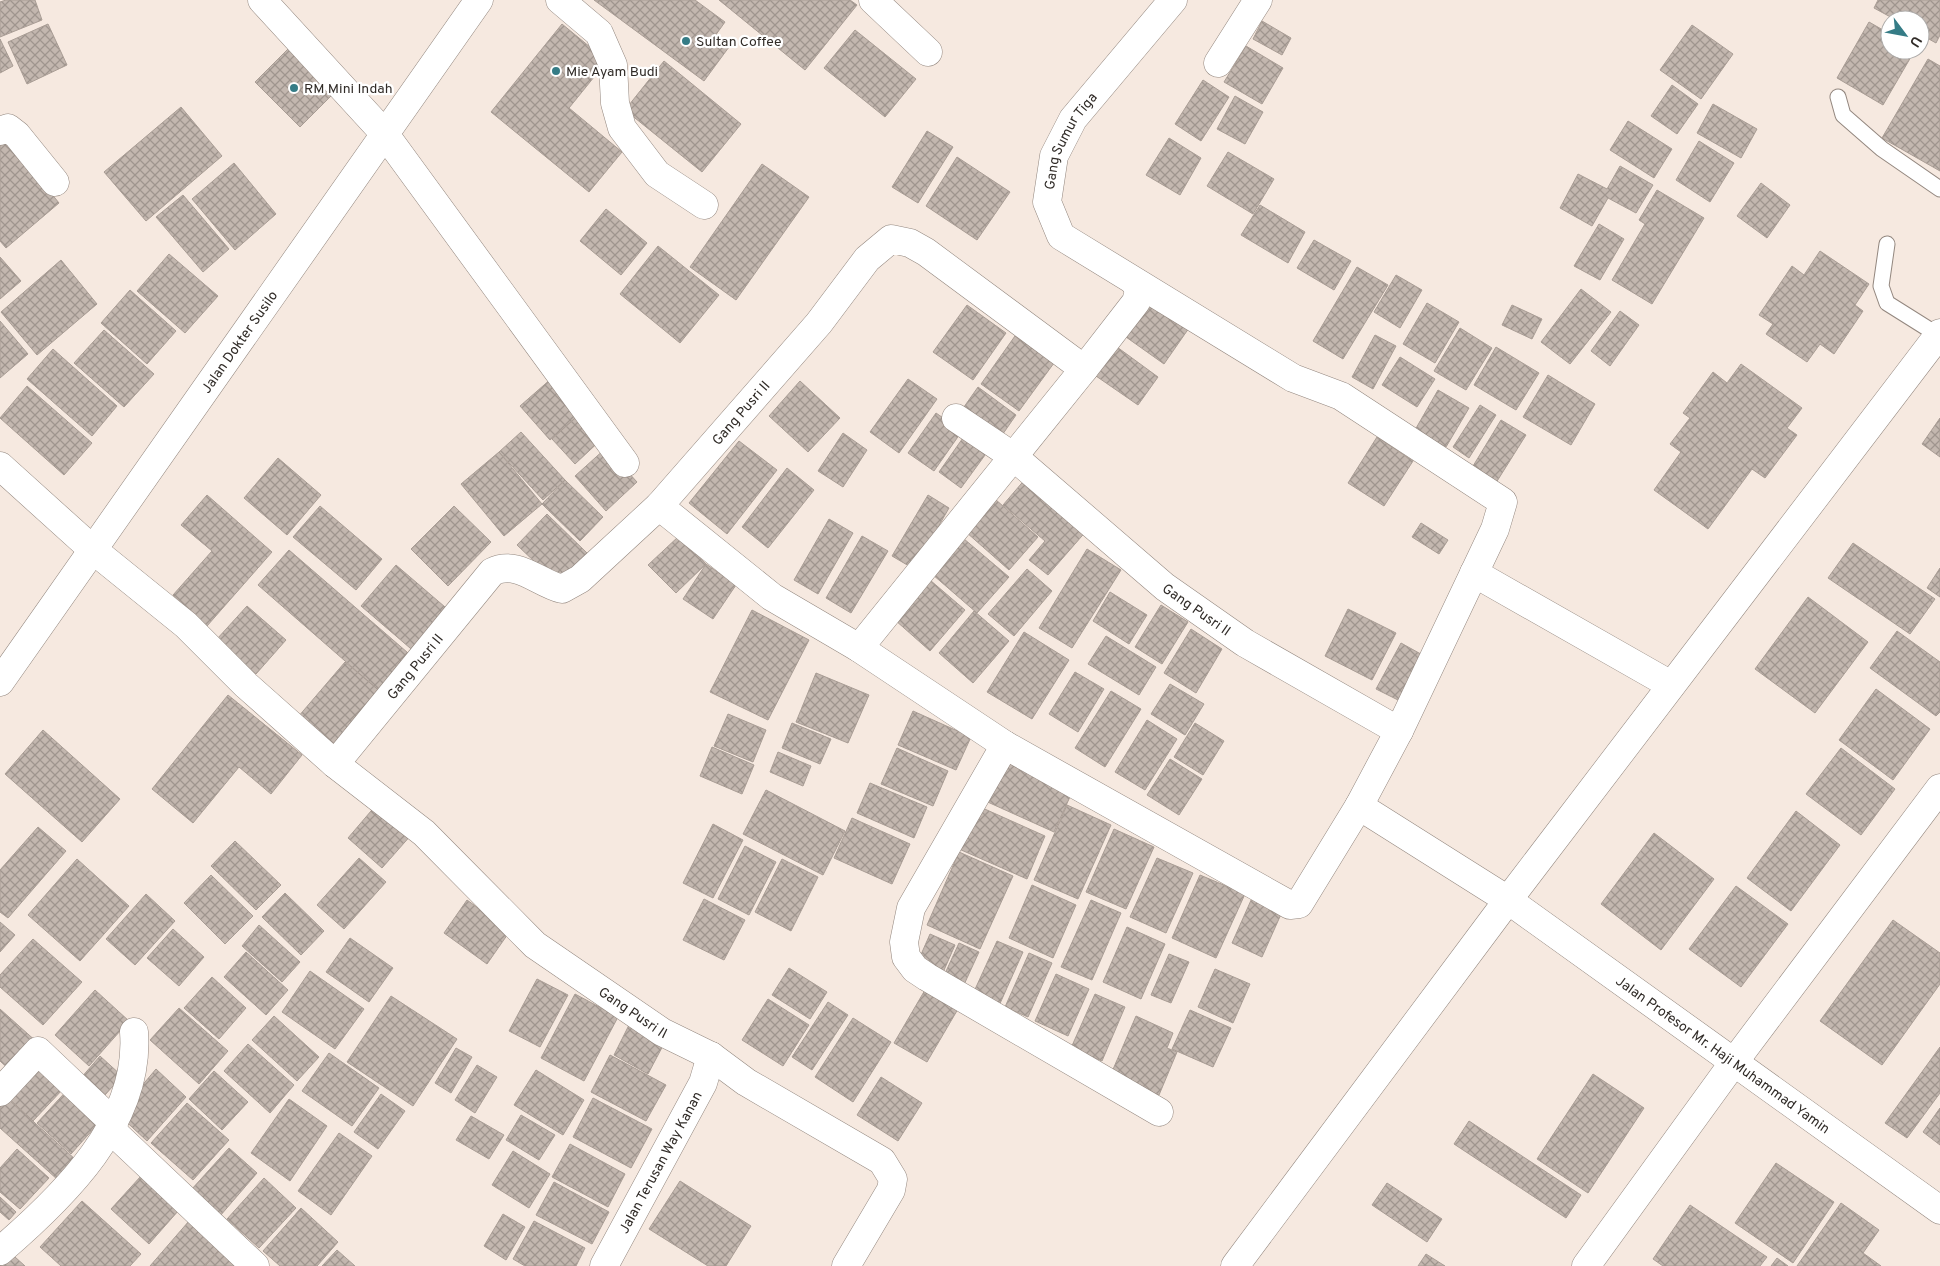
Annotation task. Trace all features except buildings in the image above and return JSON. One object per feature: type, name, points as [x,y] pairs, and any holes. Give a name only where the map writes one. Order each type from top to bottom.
[{"type":"street","points":[[262,0],[384,133],[625,463]]},
{"type":"street","name":"Jalan Dokter Susilo","points":[[0,682],[479,0]]},
{"type":"street","points":[[560,0],[599,34],[613,66],[615,103],[622,128],[657,174],[704,204]]},
{"type":"street","points":[[873,0],[928,52]]},
{"type":"street","name":"Gang Sumur Tiga","points":[[1173,0],[1072,119],[1054,156],[1047,202],[1061,236],[1293,378],[1341,396],[1503,502],[1495,529],[1474,573]]},
{"type":"street","points":[[1218,63],[1258,0]]},
{"type":"street","points":[[0,131],[8,128],[17,135],[55,182]]},
{"type":"street","name":"Gang Pusri II","points":[[335,764],[492,572],[507,566],[520,569],[562,589],[580,579],[658,506],[820,323],[867,259],[891,239],[910,243],[926,252],[1084,369]]},
{"type":"street","points":[[859,648],[1136,302],[1139,291],[1135,282]]},
{"type":"street","points":[[1235,1266],[1508,900],[1939,334]]},
{"type":"street","name":"Gang Pusri II","points":[[956,418],[1014,456],[1165,587],[1245,643],[1399,731]]},
{"type":"street","name":"Gang Pusri II","points":[[0,466],[92,549],[186,625],[246,685],[335,764],[424,833],[536,945],[645,1021],[711,1056],[746,1082],[882,1161],[893,1179],[891,1190],[846,1266]]},
{"type":"street","points":[[658,506],[772,597],[859,648],[1005,745],[1290,905],[1299,904],[1306,895],[1359,806],[1399,731],[1474,573],[1671,685]]},
{"type":"street","points":[[1005,745],[911,908],[904,942],[906,957],[915,969],[927,978],[1159,1112]]},
{"type":"street","points":[[1586,1266],[1734,1062],[1940,788]]},
{"type":"street","points":[[1359,806],[1508,900]]},
{"type":"street","name":"Jalan Profesor Mr. Haji Muhammad Yamin","points":[[1508,900],[1940,1210]]},
{"type":"street","points":[[0,1251],[74,1180],[112,1127],[134,1071],[136,1050],[134,1032]]},
{"type":"street","points":[[0,1092],[38,1051],[112,1127],[255,1266]]},
{"type":"street","name":"Jalan Terusan Way Kanan","points":[[604,1266],[703,1083],[711,1056]]},
{"type":"lane","points":[[1838,97],[1843,115],[1882,149],[1940,190]]},
{"type":"lane","points":[[1887,244],[1881,286],[1887,303],[1939,334]]},
{"type":"place","name":"Sultan Coffee","points":[[686,41]]},
{"type":"place","name":"Mie Ayam Budi","points":[[556,71]]},
{"type":"place","name":"RM Mini Indah","points":[[294,88]]}]
